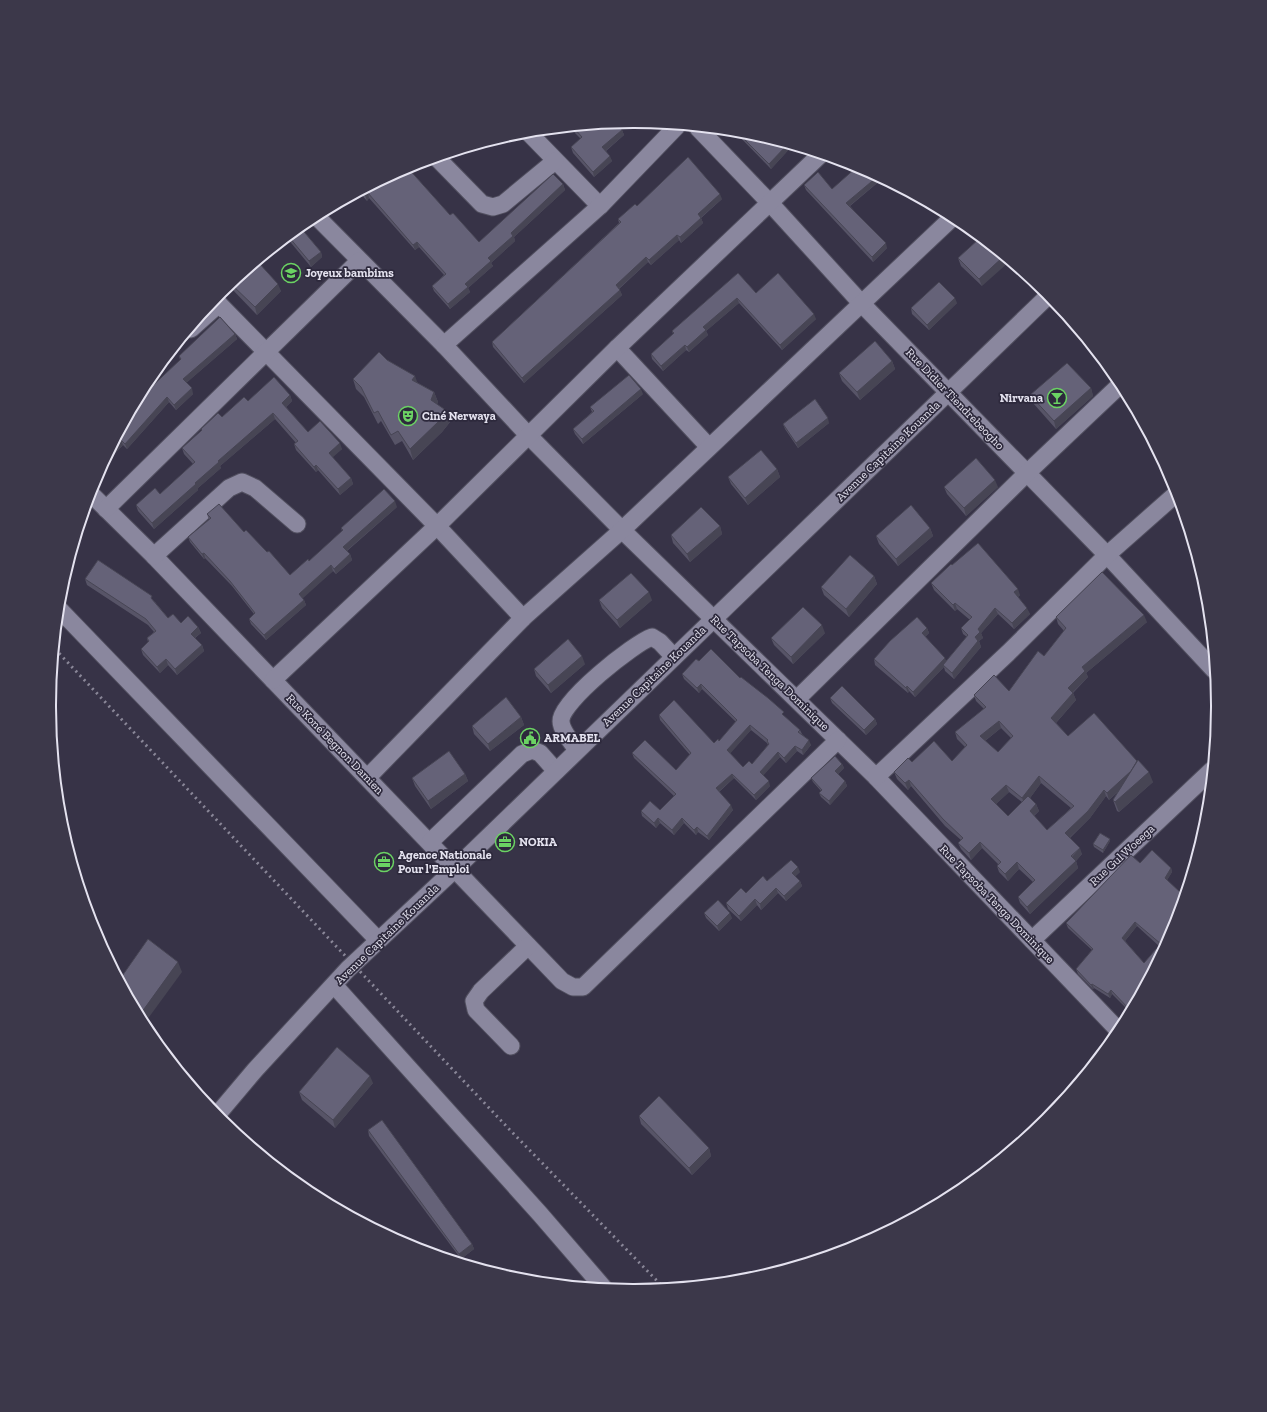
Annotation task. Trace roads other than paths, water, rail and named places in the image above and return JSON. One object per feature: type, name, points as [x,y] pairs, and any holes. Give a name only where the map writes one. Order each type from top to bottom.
[{"type":"street","points":[[444,345],[600,206],[674,130]]},
{"type":"street","name":"Rue Didier Tiendrebeogho","points":[[702,132],[770,203],[862,304],[1107,555],[1210,665]]},
{"type":"street","points":[[533,138],[600,206]]},
{"type":"street","points":[[273,680],[437,526],[617,348],[817,158]]},
{"type":"street","points":[[441,162],[482,204],[493,207],[504,204],[555,161]]},
{"type":"street","name":"Rue Tapsoba Tenga Dominique","points":[[321,221],[444,345],[529,436],[622,530],[876,777],[1114,1026]]},
{"type":"street","points":[[368,777],[523,618],[622,530],[948,222]]},
{"type":"street","points":[[106,509],[267,353],[359,261]]},
{"type":"street","name":"Avenue Capitaine Kouanda","points":[[221,1110],[334,984],[378,940],[455,869],[1044,300]]},
{"type":"street","points":[[219,304],[437,526],[523,618]]},
{"type":"street","points":[[617,348],[709,447]]},
{"type":"street","points":[[797,699],[1027,472],[1116,389]]},
{"type":"street","points":[[154,556],[229,488],[242,482],[255,488],[297,524]]},
{"type":"street","name":"Rue Koné Begnon Damien","points":[[95,498],[154,556],[368,777],[562,981],[573,987],[584,987],[838,740]]},
{"type":"street","points":[[876,777],[1008,653],[1107,555],[1172,498]]},
{"type":"street","points":[[64,613],[378,940]]},
{"type":"street","points":[[577,750],[563,728],[561,720],[565,707],[621,656],[643,640],[652,637],[660,642],[674,657]]},
{"type":"street","points":[[430,842],[522,754],[532,750],[540,753],[556,771]]},
{"type":"street","name":"Rue Gul Woeega","points":[[1032,940],[1207,775]]},
{"type":"street","points":[[511,1046],[476,1010],[474,1001],[481,991],[528,946]]},
{"type":"street","points":[[334,984],[598,1282]]},
{"type":"railway","points":[[59,653],[509,1129],[659,1283]]},
{"type":"place","name":"Joyeux bambims","points":[[291,273]]},
{"type":"place","name":"Nirvana","points":[[1057,398]]},
{"type":"place","name":"Ciné Nerwaya","points":[[408,416]]},
{"type":"place","name":"ARMABEL","points":[[530,738]]},
{"type":"place","name":"NOKIA","points":[[505,842]]},
{"type":"place","name":"Agence Nationale Pour l'Emploi","points":[[384,862]]}]
